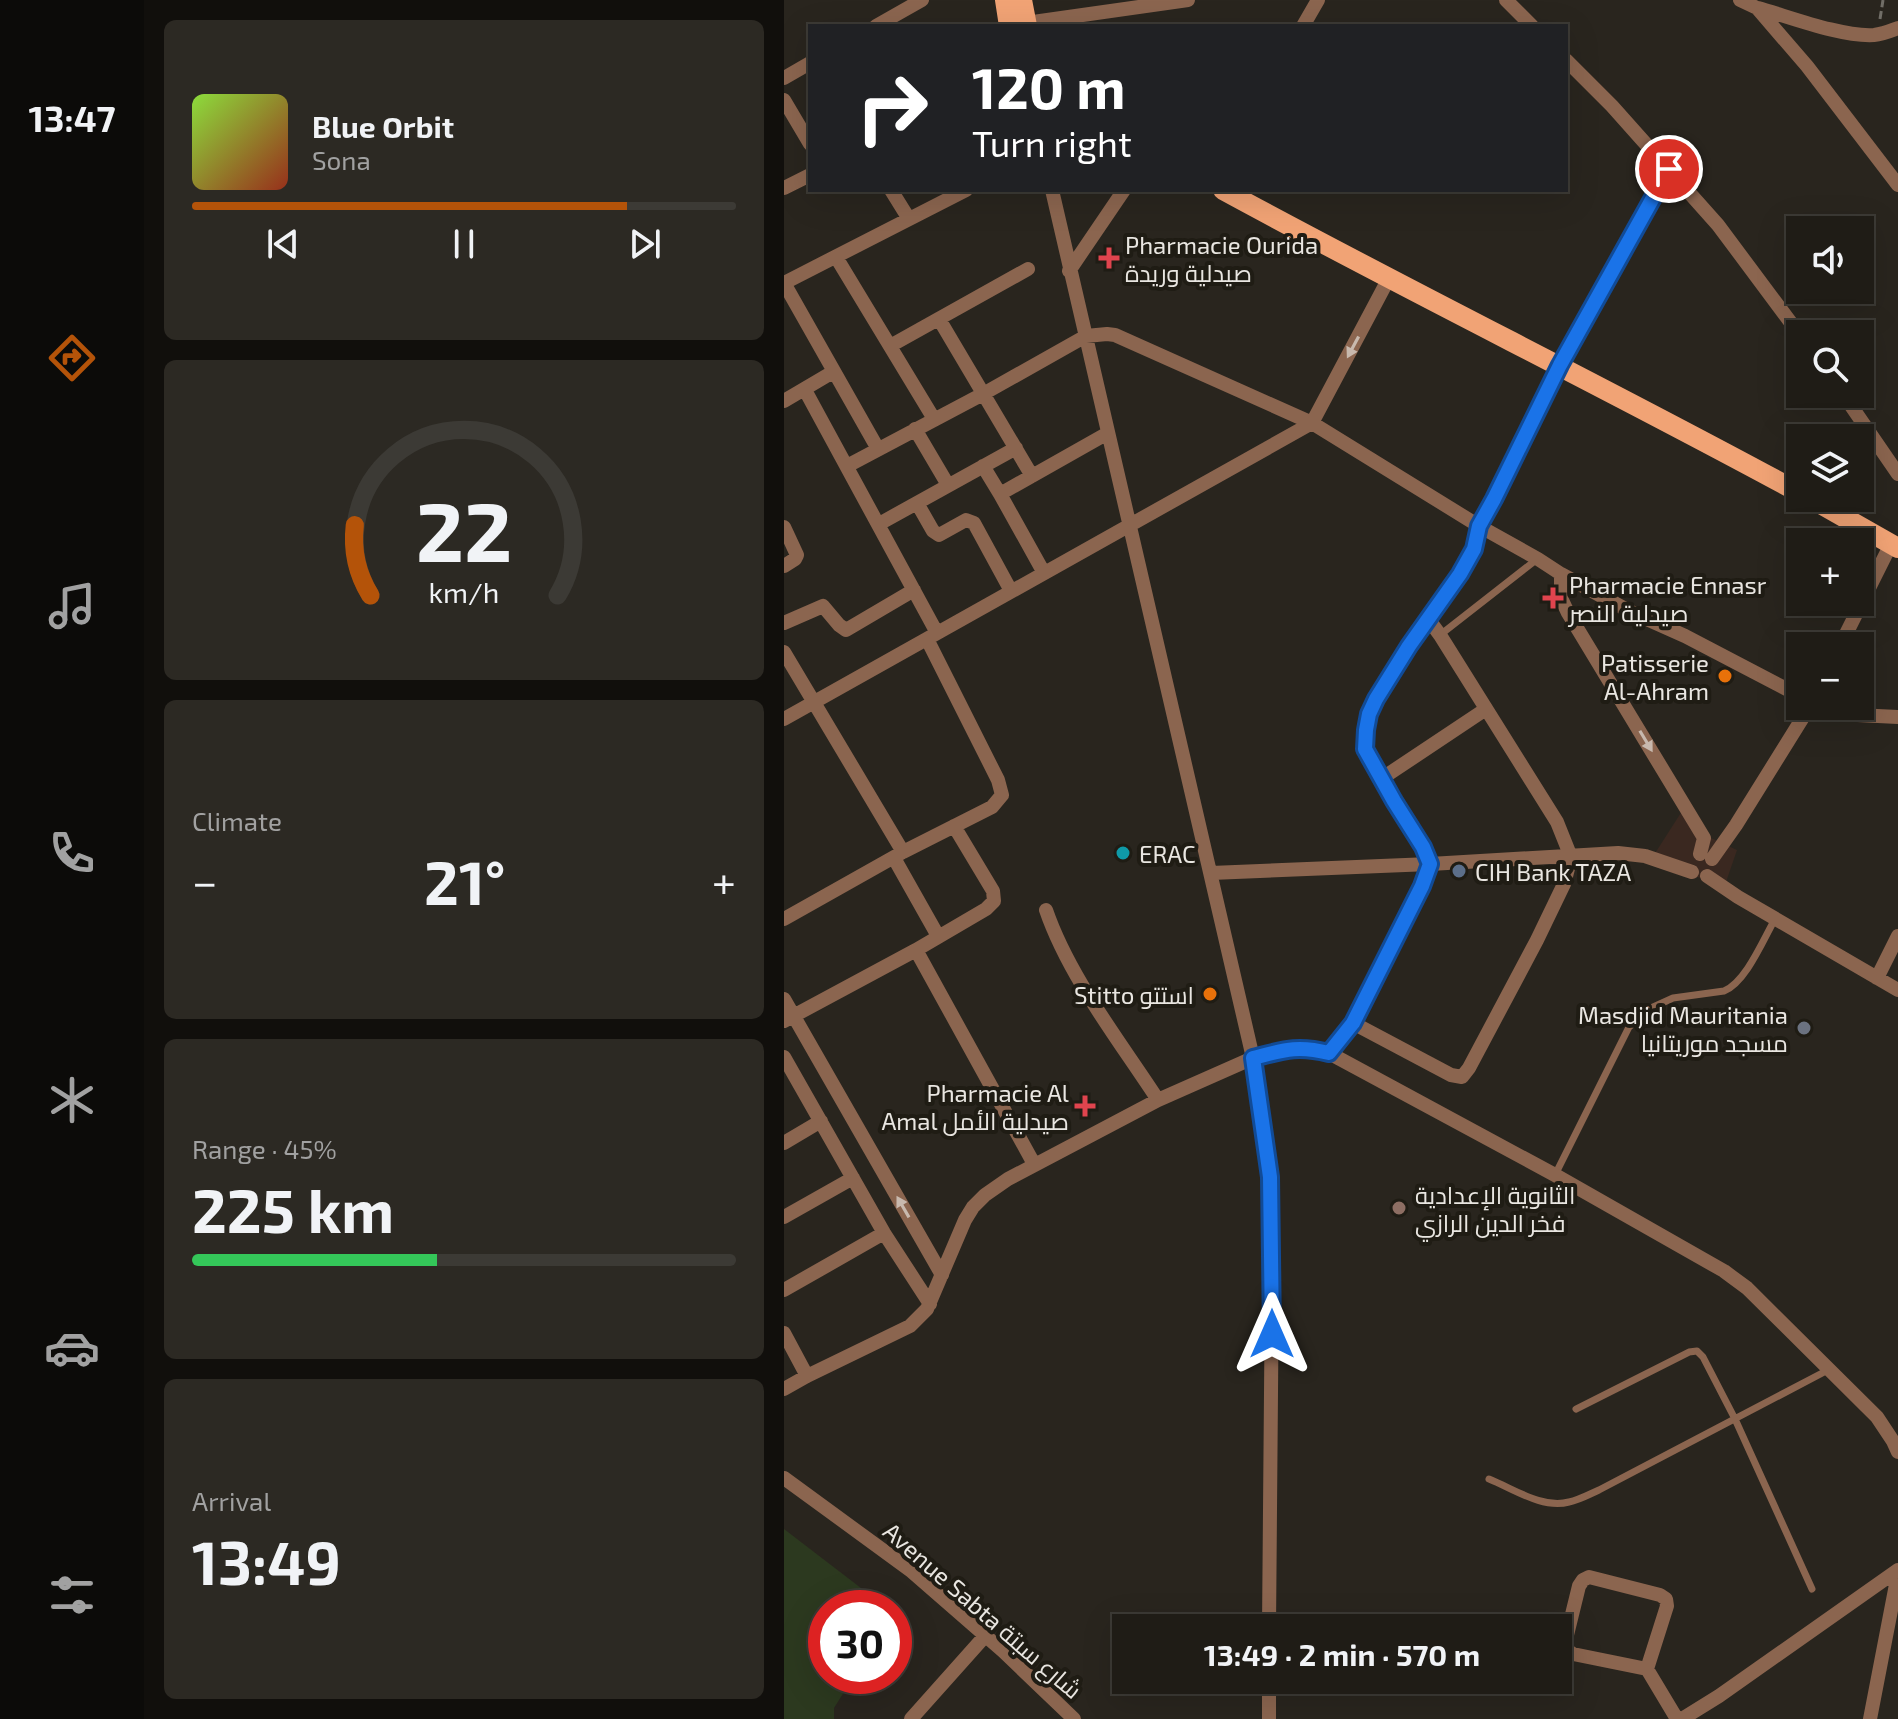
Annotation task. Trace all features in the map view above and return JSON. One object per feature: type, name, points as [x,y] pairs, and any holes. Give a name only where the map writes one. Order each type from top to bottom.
[{"type":"main road","points":[[1005,0],[1020,24]]},
{"type":"main road","points":[[1021,24],[1022,0]]},
{"type":"main road","points":[[1227,192],[1786,486]]},
{"type":"main road","points":[[1834,512],[1894,546]]},
{"type":"street","points":[[880,24],[922,0]]},
{"type":"street","points":[[1028,24],[1188,0]]},
{"type":"street","points":[[1304,24],[1318,0]]},
{"type":"street","points":[[1506,0],[1530,24]]},
{"type":"street","points":[[1740,0],[1757,8],[1832,29],[1877,35],[1898,28]]},
{"type":"street","points":[[1757,8],[1807,66],[1898,185]]},
{"type":"street","points":[[1568,62],[1612,106],[1718,225],[1789,320]]},
{"type":"street","points":[[784,78],[808,64]]},
{"type":"street","points":[[784,100],[808,141]]},
{"type":"street","points":[[1329,1053],[1353,1023],[1430,864],[1365,749],[1369,714],[1394,670],[1474,549],[1479,526],[1560,365],[1669,169]]},
{"type":"street","points":[[784,188],[808,176]]},
{"type":"street","points":[[892,192],[909,219]]},
{"type":"street","points":[[1052,192],[1253,1058],[1270,1177],[1269,1614]]},
{"type":"street","points":[[1069,271],[1123,192]]},
{"type":"street","points":[[878,449],[784,283],[909,219],[939,196]]},
{"type":"street","points":[[836,257],[934,419]]},
{"type":"street","points":[[890,346],[1028,269]]},
{"type":"street","points":[[784,719],[1312,423],[1389,278]]},
{"type":"street","points":[[939,319],[1032,476]]},
{"type":"street","points":[[847,466],[1086,336],[1107,334],[1124,338],[1312,423],[1561,574],[1786,689]]},
{"type":"street","points":[[784,401],[833,372]]},
{"type":"street","points":[[784,919],[992,807],[1002,795],[914,590],[805,390]]},
{"type":"street","points":[[1853,408],[1898,474]]},
{"type":"street","points":[[915,429],[948,485]]},
{"type":"street","points":[[1000,494],[1108,433]]},
{"type":"street","points":[[879,524],[1016,448]]},
{"type":"street","points":[[983,466],[1044,573]]},
{"type":"street","points":[[917,503],[933,531],[939,535],[966,520],[974,523],[1011,591]]},
{"type":"street","points":[[784,566],[797,555],[786,534]]},
{"type":"street","points":[[1848,632],[1894,546]]},
{"type":"street","points":[[1561,574],[1561,598],[1568,613],[1704,838],[1706,856],[1714,866],[1707,876]]},
{"type":"street","points":[[784,623],[823,606],[846,630],[914,590]]},
{"type":"street","points":[[1353,1023],[1451,1075],[1462,1077],[1537,940],[1564,884],[1571,857],[1557,822],[1429,620]]},
{"type":"street","points":[[784,652],[899,855],[938,936]]},
{"type":"street","points":[[1381,779],[1486,709]]},
{"type":"street","points":[[1874,716],[1898,717]]},
{"type":"street","points":[[1692,872],[1690,862],[1694,857],[1706,856],[1736,825],[1801,720]]},
{"type":"street","points":[[789,1019],[916,950],[986,909],[994,901],[993,891],[954,826]]},
{"type":"street","points":[[1211,873],[1618,853],[1645,856],[1697,876],[1707,876],[1898,990]]},
{"type":"street","points":[[1046,910],[1054,934],[1077,976],[1158,1100]]},
{"type":"street","points":[[1877,978],[1898,936]]},
{"type":"street","points":[[916,950],[1034,1164]]},
{"type":"street","points":[[784,999],[789,1019],[942,1275]]},
{"type":"street","points":[[784,1389],[910,1326],[922,1316],[965,1220],[973,1207],[995,1187],[1158,1100],[1253,1058],[1289,1049],[1308,1048],[1329,1053],[1724,1271],[1747,1288],[1877,1417],[1898,1452]]},
{"type":"street","points":[[784,1057],[884,1233],[930,1304]]},
{"type":"street","points":[[784,1143],[821,1121]]},
{"type":"street","points":[[784,1217],[853,1178]]},
{"type":"street","points":[[784,1290],[884,1233]]},
{"type":"street","points":[[784,1333],[807,1376]]},
{"type":"street","name":"Avenue Sabta شارع سبتة","points":[[784,1478],[899,1561],[1074,1719]]},
{"type":"street","points":[[1647,1669],[1667,1606],[1666,1599],[1589,1577],[1583,1580],[1565,1643],[1567,1650],[1573,1654],[1647,1669],[1680,1719],[1719,1696],[1898,1572]]},
{"type":"street","points":[[1870,1719],[1898,1572]]},
{"type":"street","points":[[911,1719],[985,1636]]},
{"type":"street","points":[[1269,1694],[1269,1719]]},
{"type":"lane","points":[[1440,635],[1538,559]]},
{"type":"lane","points":[[1555,1175],[1629,1027],[1651,1008],[1673,998],[1730,988],[1747,967],[1775,919]]},
{"type":"lane","points":[[1576,1409],[1689,1352],[1697,1351],[1735,1419],[1812,1589]]},
{"type":"lane","points":[[1489,1479],[1553,1504],[1570,1502],[1599,1490],[1830,1369]]},
{"type":"shaded area","points":[[1684,808],[1698,832],[1737,850],[1724,888],[1652,858]]},
{"type":"green space","points":[[784,1529],[864,1590],[808,1590],[808,1694],[843,1694],[834,1708],[834,1719],[784,1719]]},
{"type":"place","name":"Pharmacie Ourida صيدلية وريدة","points":[[1109,258]]},
{"type":"place","name":"Pharmacie Ennasr صيدلية النصر","points":[[1553,598]]},
{"type":"place","name":"Patisserie Al-Ahram","points":[[1725,676]]},
{"type":"place","name":"ERAC","points":[[1123,853]]},
{"type":"place","name":"CIH Bank TAZA","points":[[1459,871]]},
{"type":"place","name":"Stitto استتو","points":[[1210,994]]},
{"type":"place","name":"Masdjid Mauritania مسجد موريتانيا","points":[[1804,1028]]},
{"type":"place","name":"Pharmacie Al Amal صيدلية الأمل","points":[[1085,1106]]},
{"type":"place","name":"الثانوية الإعدادية فخر الدين الرازي","points":[[1399,1208]]},
{"type":"route","points":[[1272,1334],[1270,1177],[1253,1058],[1289,1049],[1308,1048],[1329,1053],[1353,1023],[1430,864],[1365,749],[1369,714],[1409,646],[1474,549],[1479,526],[1560,365],[1669,169]]}]
